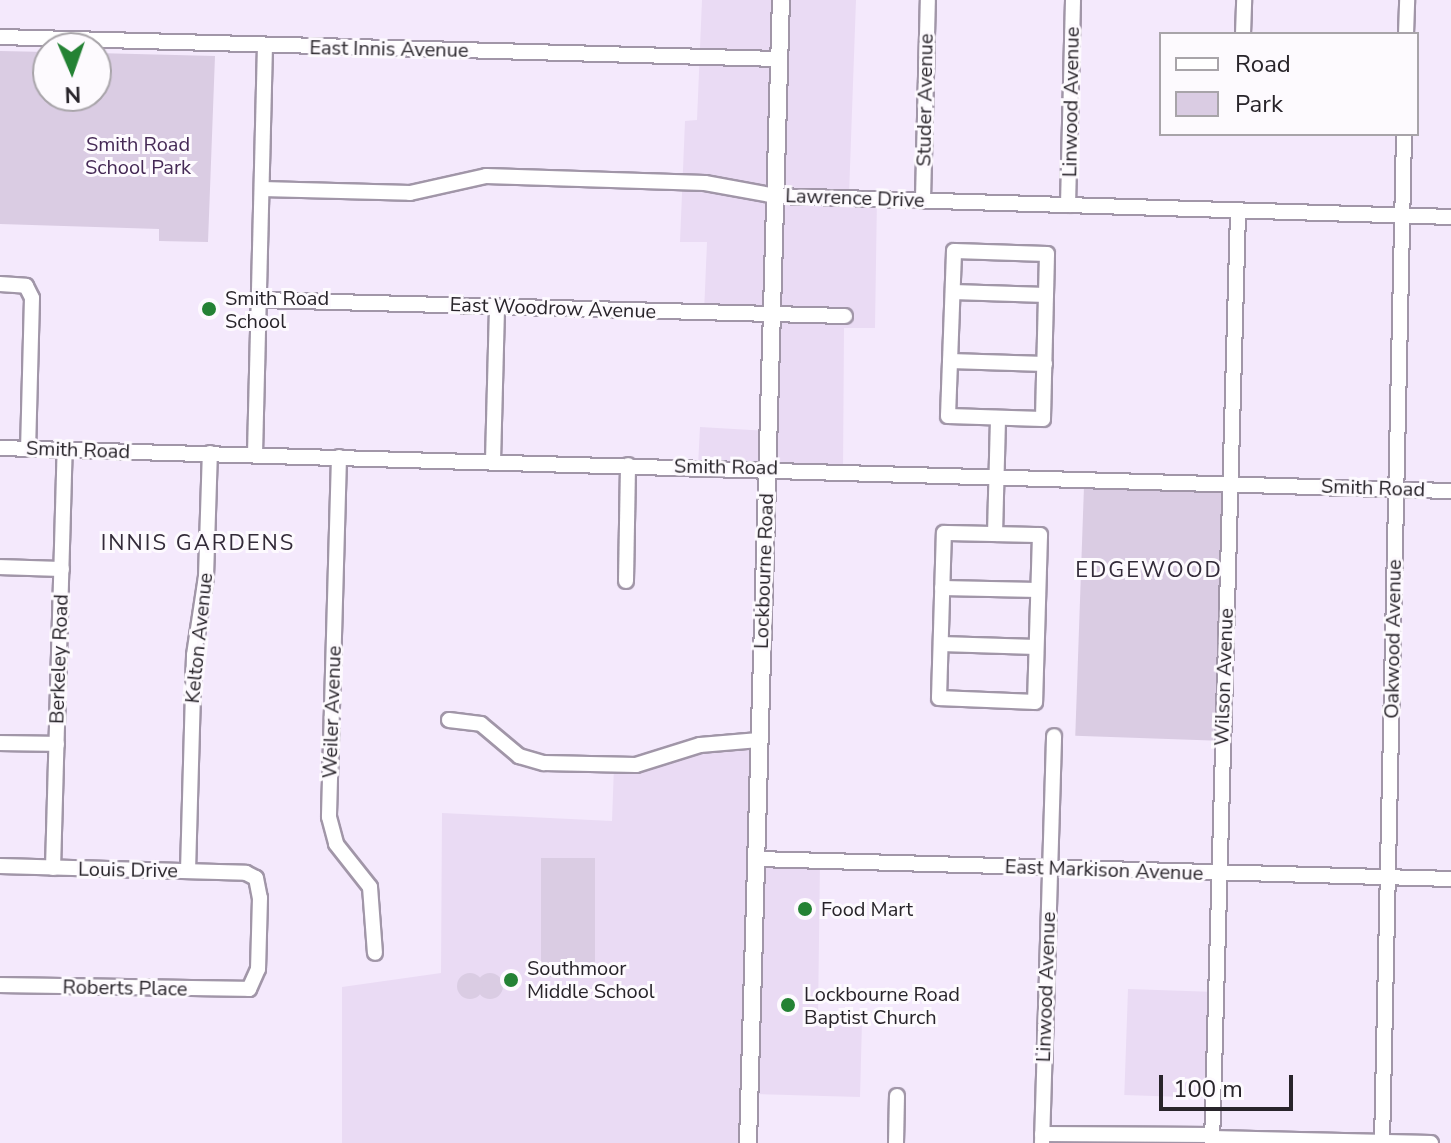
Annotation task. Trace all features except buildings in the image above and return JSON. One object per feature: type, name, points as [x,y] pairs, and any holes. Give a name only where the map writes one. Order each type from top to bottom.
[{"type":"main road","name":"Lockbourne Road","points":[[748,1143],[781,0]]},
{"type":"street","name":"Studer Avenue","points":[[923,199],[928,0]]},
{"type":"street","name":"Linwood Avenue","points":[[1068,205],[1073,0]]},
{"type":"street","points":[[1243,32],[1244,0]]},
{"type":"street","points":[[1406,32],[1407,0]]},
{"type":"street","name":"East Innis Avenue","points":[[0,37],[779,59]]},
{"type":"street","points":[[255,454],[265,45]]},
{"type":"street","name":"Oakwood Avenue","points":[[1382,1142],[1404,136]]},
{"type":"street","name":"Lawrence Drive","points":[[262,189],[410,193],[486,176],[705,183],[776,196],[1451,217]]},
{"type":"street","name":"Wilson Avenue","points":[[1212,1139],[1238,212]]},
{"type":"street","points":[[954,251],[1047,254],[1046,295],[1043,419],[948,416],[954,251]]},
{"type":"street","points":[[0,284],[30,288],[28,449]]},
{"type":"street","points":[[953,292],[1046,295]]},
{"type":"street","name":"East Woodrow Avenue","points":[[261,300],[845,316]]},
{"type":"street","points":[[493,461],[497,307]]},
{"type":"street","points":[[950,361],[1045,364]]},
{"type":"street","points":[[995,534],[998,418]]},
{"type":"street","name":"Smith Road","points":[[0,448],[767,468],[1451,491]]},
{"type":"street","name":"Berkeley Road","points":[[53,868],[65,450]]},
{"type":"street","name":"Kelton Avenue","points":[[188,871],[194,655],[206,577],[210,453]]},
{"type":"street","name":"Weiler Avenue","points":[[339,457],[329,817],[336,844],[375,901],[375,953]]},
{"type":"street","points":[[626,581],[628,465]]},
{"type":"street","points":[[944,533],[995,534],[1040,535],[1035,702],[939,698],[944,533]]},
{"type":"street","points":[[0,567],[62,569]]},
{"type":"street","points":[[942,588],[1038,590]]},
{"type":"street","points":[[941,644],[1036,647]]},
{"type":"street","points":[[449,720],[481,724],[519,756],[544,763],[636,765],[700,745],[759,740]]},
{"type":"street","name":"Linwood Avenue","points":[[1042,1139],[1054,736]]},
{"type":"street","points":[[0,743],[57,744]]},
{"type":"street","name":"East Markison Avenue","points":[[757,859],[1451,879]]},
{"type":"street","name":"Louis Drive","points":[[0,866],[188,871],[256,878],[258,969],[249,989]]},
{"type":"street","name":"Roberts Place","points":[[0,985],[249,989]]},
{"type":"street","points":[[896,1143],[897,1096]]},
{"type":"street","points":[[1042,1139],[1431,1143]]},
{"type":"shaded area","points":[[702,0],[856,0],[849,195],[877,197],[875,328],[844,328],[843,472],[698,466],[700,427],[768,431],[772,316],[704,313],[707,242],[680,242],[685,121],[697,120]]},
{"type":"shaded area","points":[[724,741],[761,741],[757,858],[820,861],[818,1019],[862,1022],[860,1097],[751,1094],[749,1143],[342,1143],[342,987],[441,973],[442,813],[612,821],[614,766]]},
{"type":"shaded area","points":[[1128,989],[1216,992],[1212,1098],[1124,1095]]},
{"type":"green space","name":"Smith Road School Park","points":[[0,51],[32,52],[32,112],[112,112],[112,53],[215,56],[208,242],[159,241],[159,229],[0,224]]},
{"type":"green space","points":[[1084,486],[1227,491],[1218,741],[1075,736]]},
{"type":"green space","points":[[541,858],[595,858],[595,977],[541,977]]},
{"type":"green space","points":[[470,973],[479,977],[483,986],[479,995],[470,999],[461,995],[457,986],[461,977]]},
{"type":"green space","points":[[490,973],[499,977],[503,986],[499,995],[490,999],[481,995],[477,986],[481,977]]},
{"type":"place","name":"Smith Road School","points":[[209,309]]},
{"type":"place","name":"Food Mart","points":[[805,909]]},
{"type":"place","name":"Southmoor Middle School","points":[[511,980]]},
{"type":"place","name":"Lockbourne Road Baptist Church","points":[[788,1005]]},
{"type":"district","name":"INNIS GARDENS","points":[[198,544]]},
{"type":"district","name":"EDGEWOOD","points":[[1149,571]]}]
